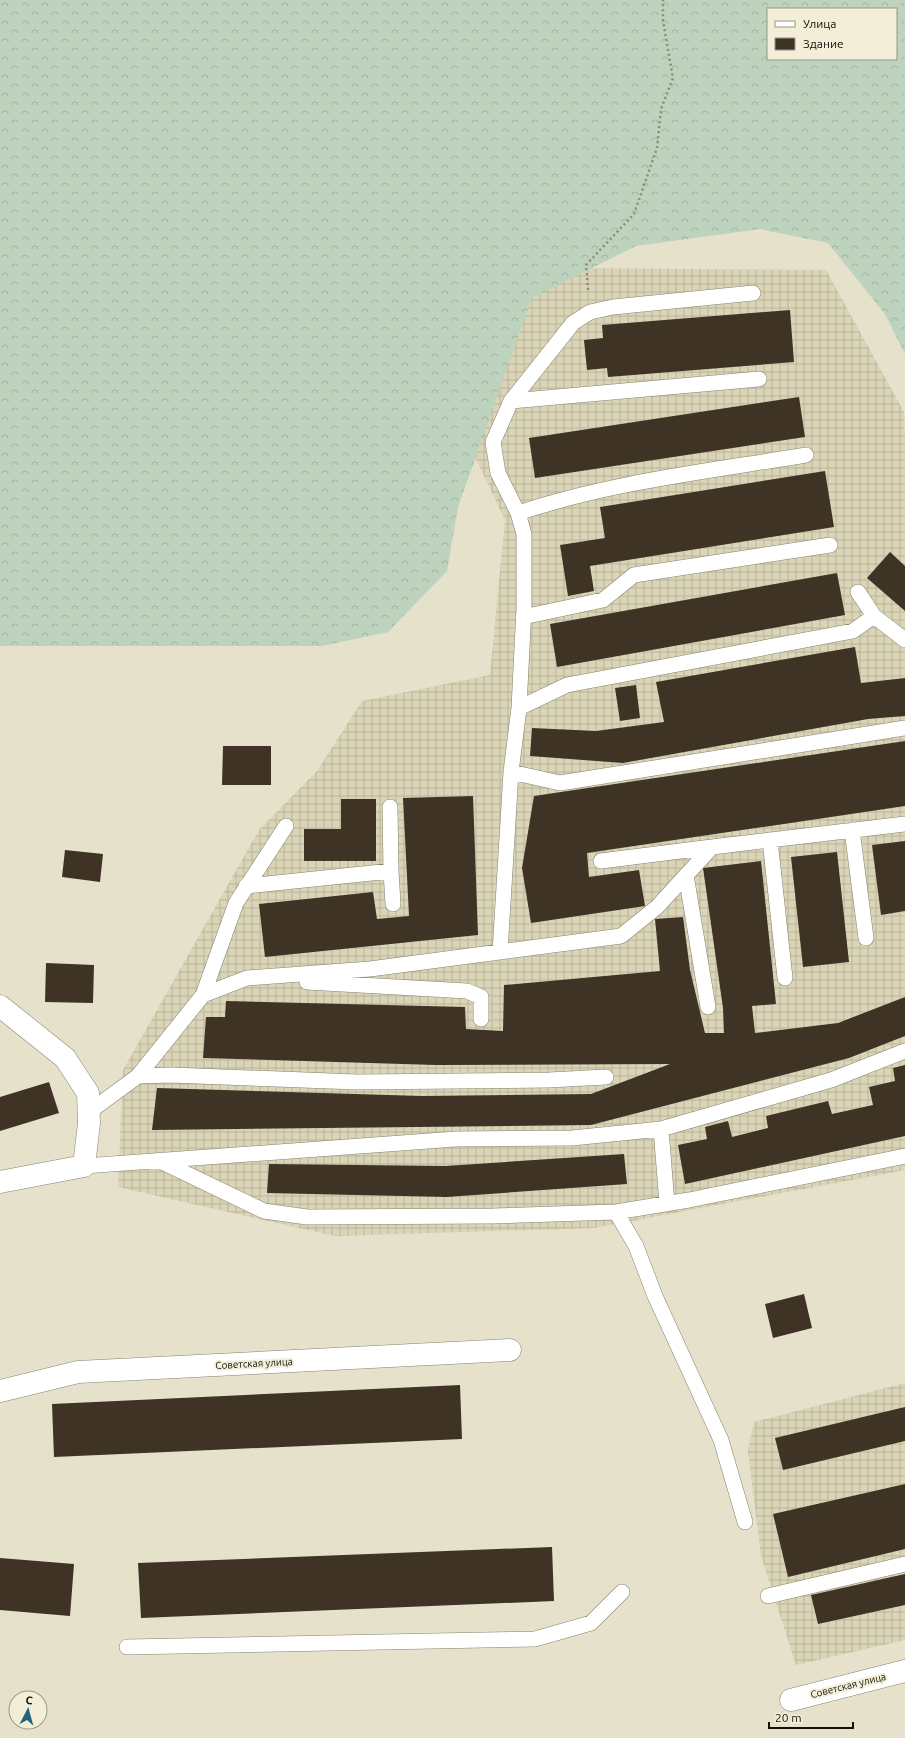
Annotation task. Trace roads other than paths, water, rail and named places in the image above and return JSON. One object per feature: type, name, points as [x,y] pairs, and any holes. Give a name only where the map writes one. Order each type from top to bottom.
[{"type":"street","points":[[0,1006],[65,1058],[88,1093],[90,1123],[84,1166],[0,1182]]},
{"type":"street","name":"Советская улица","points":[[0,1391],[78,1372],[510,1350]]},
{"type":"street","name":"Советская улица","points":[[791,1700],[905,1671]]},
{"type":"lane","points":[[500,952],[511,772],[519,708],[523,617],[524,534],[518,513],[498,473],[493,442],[511,401],[573,323],[590,312],[613,307],[753,293]]},
{"type":"lane","points":[[511,401],[759,379]]},
{"type":"lane","points":[[518,513],[555,501],[635,483],[806,455]]},
{"type":"lane","points":[[523,617],[603,600],[634,575],[830,545]]},
{"type":"lane","points":[[858,592],[874,616],[905,640]]},
{"type":"lane","points":[[519,708],[567,685],[853,631],[874,616]]},
{"type":"lane","points":[[511,772],[560,783],[905,728]]},
{"type":"lane","points":[[390,808],[393,904]]},
{"type":"lane","points":[[601,861],[905,824]]},
{"type":"lane","points":[[89,1112],[138,1076],[203,995],[236,903],[286,826]]},
{"type":"lane","points":[[852,830],[866,938]]},
{"type":"lane","points":[[770,840],[785,978]]},
{"type":"lane","points":[[203,995],[246,978],[370,969],[621,936],[657,907],[712,848]]},
{"type":"lane","points":[[246,886],[391,871]]},
{"type":"lane","points":[[686,875],[708,1007]]},
{"type":"lane","points":[[246,978],[467,991],[481,997],[481,1019]]},
{"type":"lane","points":[[84,1166],[456,1138],[572,1138],[661,1129],[831,1080],[905,1051]]},
{"type":"lane","points":[[138,1076],[172,1075],[357,1082],[549,1080],[606,1077]]},
{"type":"lane","points":[[661,1129],[667,1204]]},
{"type":"lane","points":[[159,1160],[264,1210],[307,1217],[493,1216],[616,1212],[667,1204],[905,1156]]},
{"type":"lane","points":[[616,1212],[636,1246],[655,1296],[721,1440],[745,1522]]},
{"type":"lane","points":[[768,1596],[905,1564]]},
{"type":"lane","points":[[128,1647],[535,1639],[591,1623],[622,1592]]}]
